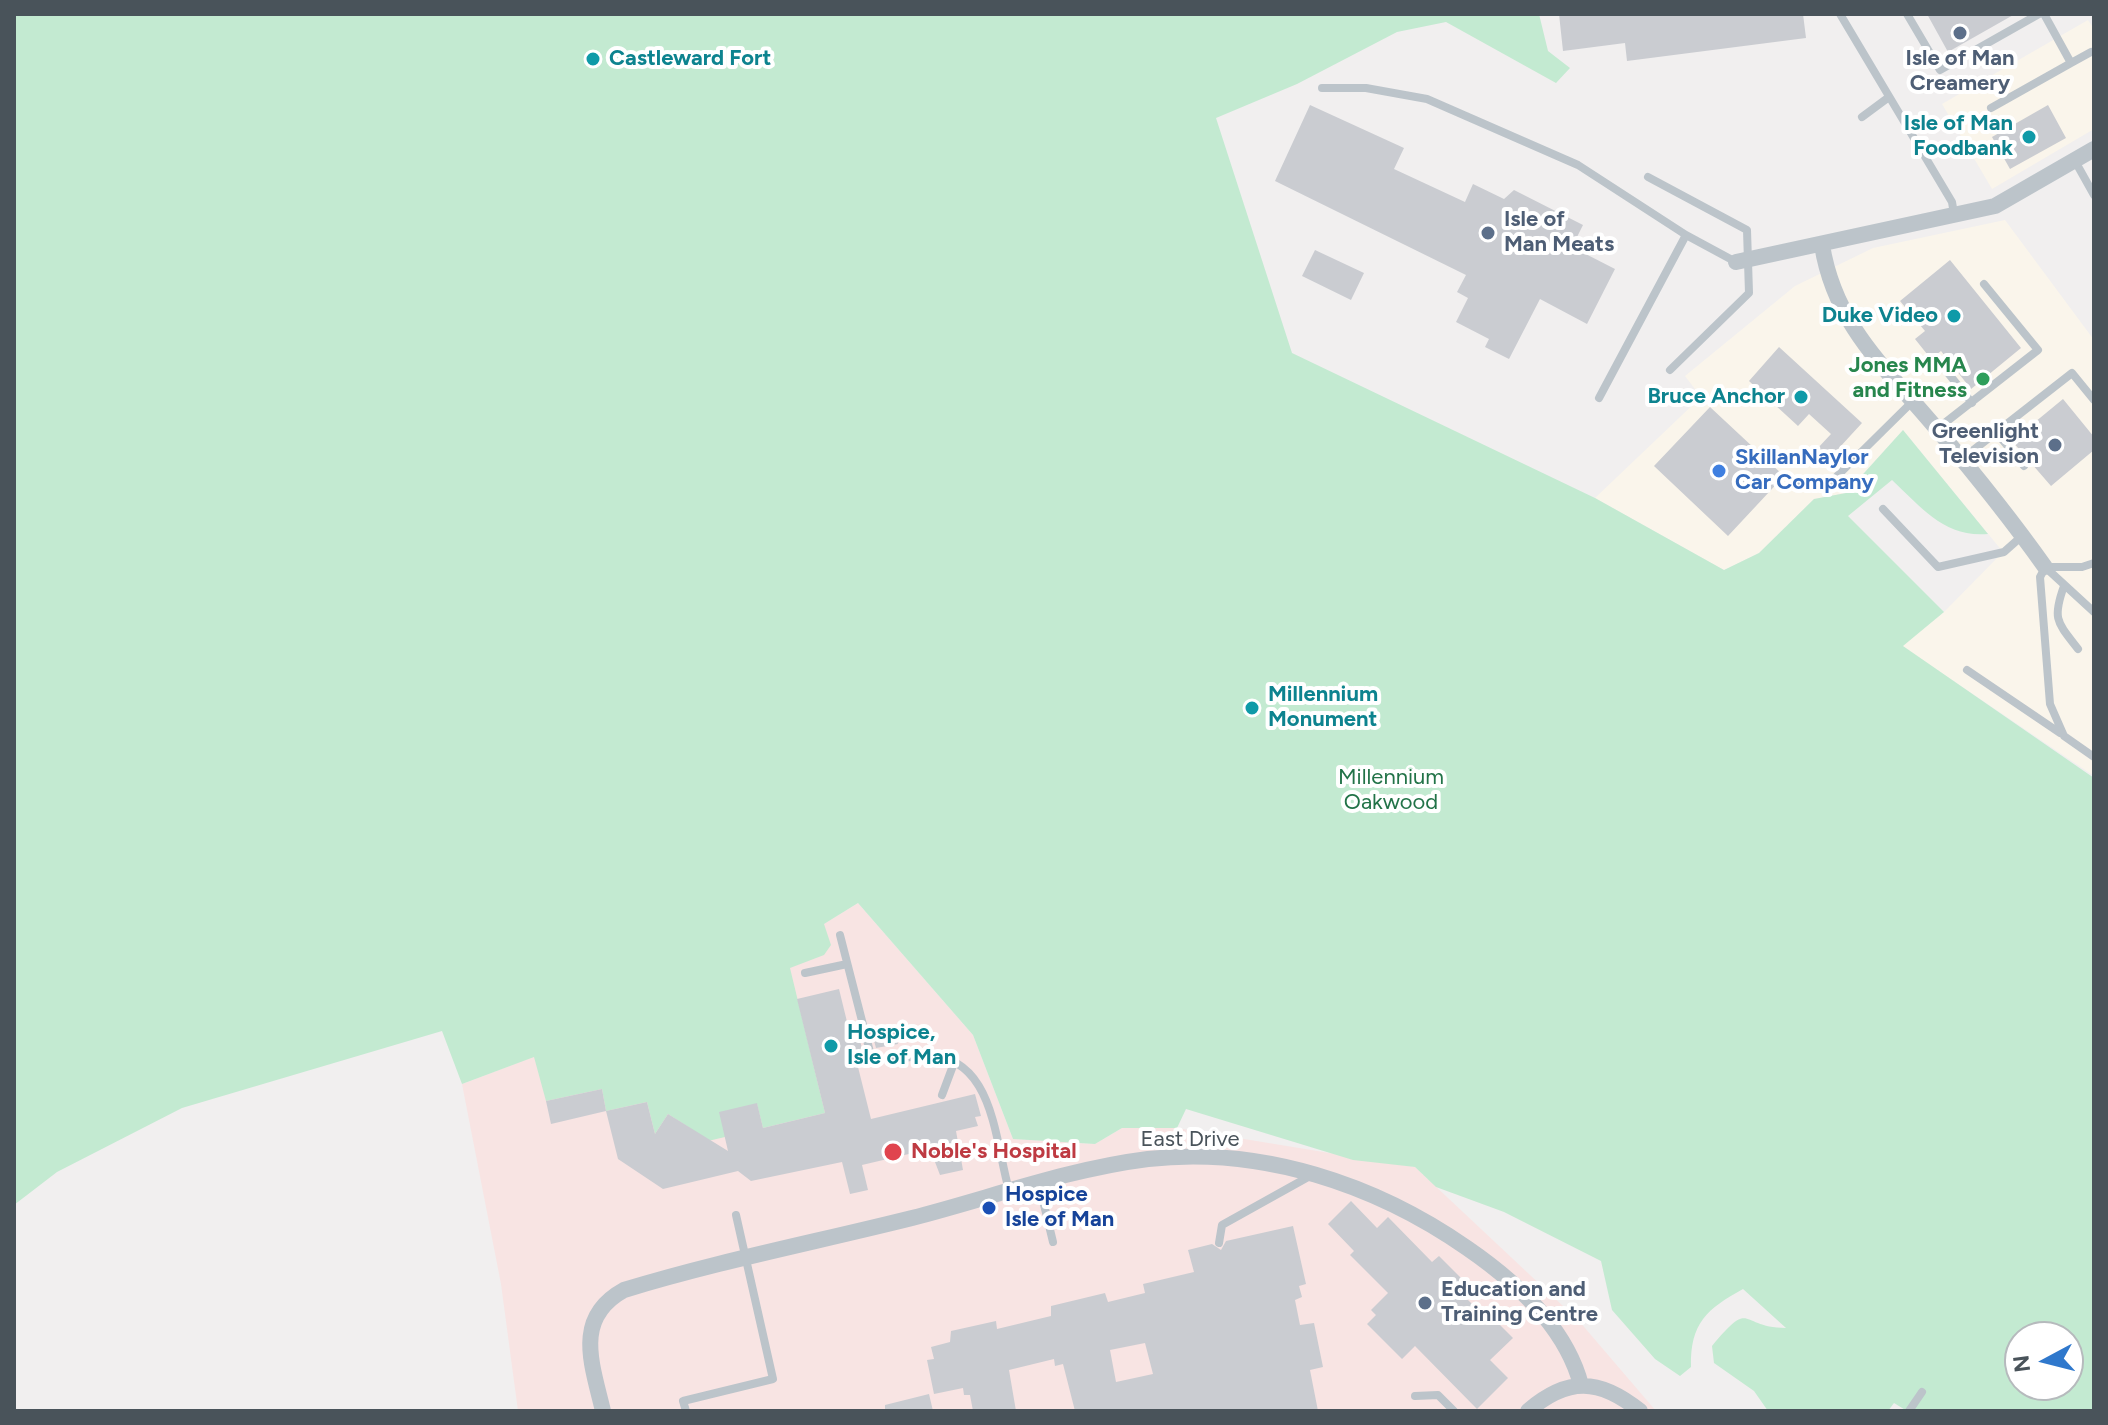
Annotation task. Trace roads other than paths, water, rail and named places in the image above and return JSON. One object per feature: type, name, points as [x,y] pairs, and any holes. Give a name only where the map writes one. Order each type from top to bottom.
[{"type":"street","points":[[1743,261],[1995,206],[2094,149]]},
{"type":"street","points":[[1822,245],[1828,279],[1838,304],[1880,365],[1962,459],[2045,567]]},
{"type":"street","name":"East Drive","points":[[603,1411],[592,1364],[590,1329],[598,1310],[609,1298],[658,1280],[1009,1191],[1149,1159],[1244,1160],[1314,1173],[1364,1190],[1440,1229],[1491,1265],[1539,1310],[1571,1352],[1581,1385]]},
{"type":"street","points":[[1528,1411],[1554,1391],[1581,1385],[1604,1388],[1640,1411]]},
{"type":"lane","points":[[1840,14],[1952,202],[1955,215]]},
{"type":"lane","points":[[1907,14],[1940,70],[2042,14],[2071,63]]},
{"type":"lane","points":[[1991,108],[2091,52]]},
{"type":"lane","points":[[1322,88],[1366,88],[1427,99],[1578,165],[1686,235],[1743,261]]},
{"type":"lane","points":[[1862,117],[1889,97]]},
{"type":"lane","points":[[2075,161],[2094,195]]},
{"type":"lane","points":[[1648,177],[1747,230],[1743,261],[1749,293],[1670,370]]},
{"type":"lane","points":[[1599,398],[1686,235]]},
{"type":"lane","points":[[1937,429],[2038,350],[1984,284]]},
{"type":"lane","points":[[1940,363],[1972,403]]},
{"type":"lane","points":[[1962,459],[2072,373],[2094,400]]},
{"type":"lane","points":[[1794,483],[1831,482],[1914,401]]},
{"type":"lane","points":[[1996,432],[2024,466]]},
{"type":"lane","points":[[1883,509],[1938,567],[2004,552],[2023,536]]},
{"type":"lane","points":[[2045,567],[2082,567],[2094,563]]},
{"type":"lane","points":[[2045,567],[2094,612]]},
{"type":"lane","points":[[2045,567],[2040,577],[2050,704],[2064,736]]},
{"type":"lane","points":[[2064,586],[2056,609],[2057,622],[2078,649]]},
{"type":"lane","points":[[1967,670],[2094,757]]},
{"type":"lane","points":[[840,935],[870,1052],[887,1061],[930,1055],[954,1063],[979,1083],[988,1100],[1009,1191]]},
{"type":"lane","points":[[805,973],[847,964]]},
{"type":"lane","points":[[942,1095],[954,1063]]},
{"type":"lane","points":[[1219,1243],[1222,1225],[1314,1173]]},
{"type":"lane","points":[[1039,1184],[1053,1242]]},
{"type":"lane","points":[[686,1411],[683,1401],[773,1379],[736,1215]]},
{"type":"lane","points":[[1909,1411],[1922,1392]]},
{"type":"lane","points":[[1415,1396],[1438,1395],[1454,1411]]},
{"type":"place","name":"Isle of Man Creamery","points":[[1960,33]]},
{"type":"place","name":"Castleward Fort","points":[[593,59]]},
{"type":"place","name":"Isle of Man Foodbank","points":[[2029,137]]},
{"type":"place","name":"Isle of Man Meats","points":[[1488,233]]},
{"type":"place","name":"Duke Video","points":[[1954,316]]},
{"type":"place","name":"Jones MMA and Fitness","points":[[1983,379]]},
{"type":"place","name":"Bruce Anchor","points":[[1801,397]]},
{"type":"place","name":"Greenlight Television","points":[[2055,445]]},
{"type":"place","name":"SkillanNaylor Car Company","points":[[1719,471]]},
{"type":"place","name":"Millennium Monument","points":[[1252,708]]},
{"type":"place","name":"Hospice, Isle of Man","points":[[831,1046]]},
{"type":"place","name":"Noble's Hospital","points":[[893,1152]]},
{"type":"place","name":"Hospice Isle of Man","points":[[989,1208]]},
{"type":"place","name":"Education and Training Centre","points":[[1425,1303]]},
{"type":"park label","name":"Millennium Oakwood","points":[[1391,790]]}]
